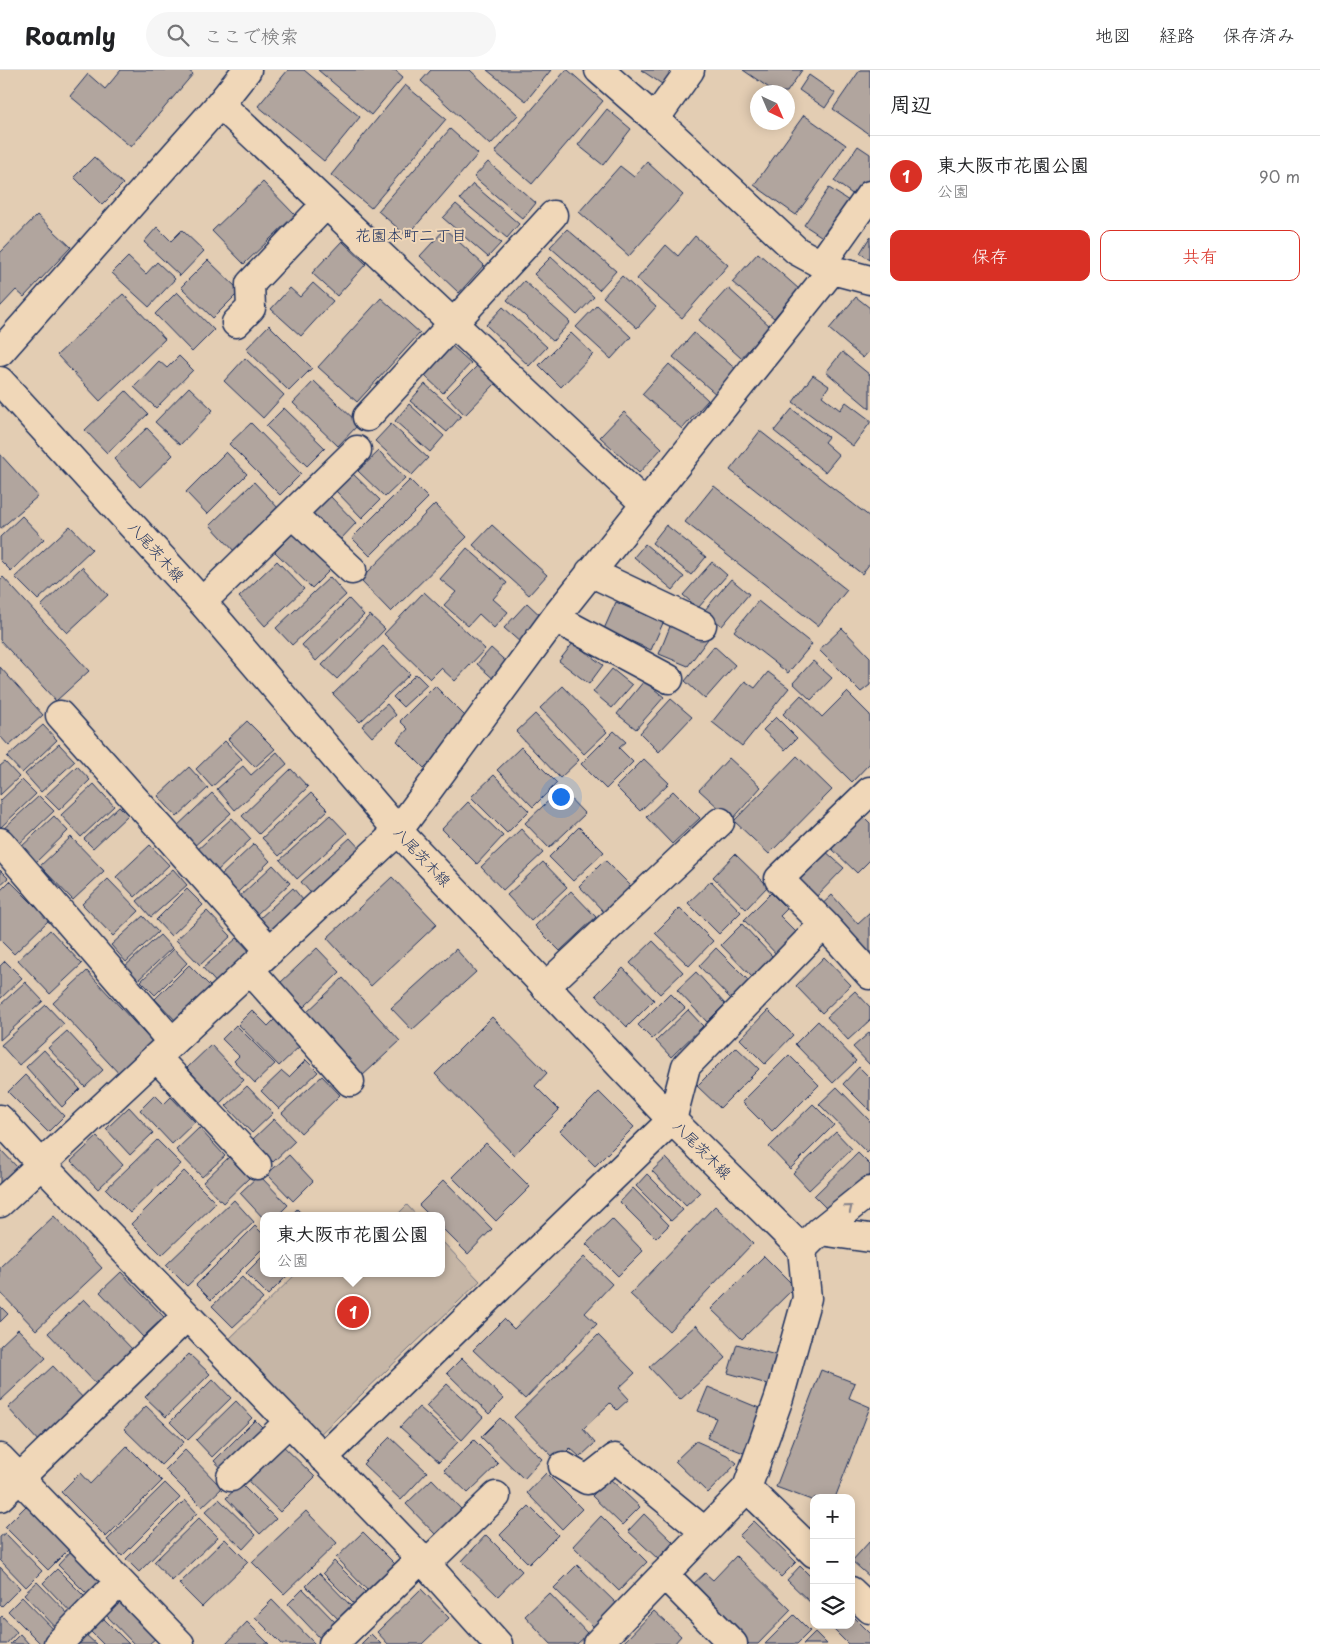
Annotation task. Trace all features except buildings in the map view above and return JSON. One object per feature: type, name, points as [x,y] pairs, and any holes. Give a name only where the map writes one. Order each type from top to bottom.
[{"type":"street","points":[[599,70],[655,119],[796,251],[826,267],[870,280]]},
{"type":"street","points":[[655,119],[690,70]]},
{"type":"street","points":[[0,352],[220,104],[238,73]]},
{"type":"street","points":[[220,104],[645,504]]},
{"type":"street","points":[[0,1204],[398,831],[555,618],[645,504],[826,267],[870,195]]},
{"type":"street","points":[[236,323],[251,308],[250,284],[326,204]]},
{"type":"street","points":[[367,417],[552,215]]},
{"type":"street","name":"八尾茨木線","points":[[0,381],[202,602],[398,831],[545,987],[672,1120],[811,1240]]},
{"type":"street","points":[[202,602],[357,450]]},
{"type":"street","points":[[292,514],[352,570]]},
{"type":"street","points":[[590,572],[702,625]]},
{"type":"street","points":[[555,618],[669,678]]},
{"type":"street","points":[[60,715],[270,951]]},
{"type":"street","points":[[870,791],[779,879],[824,924],[870,975]]},
{"type":"street","points":[[545,987],[720,822]]},
{"type":"street","points":[[0,842],[164,1050],[257,1164]]},
{"type":"street","points":[[323,1458],[672,1120],[686,1066],[824,924]]},
{"type":"street","points":[[250,970],[350,1082]]},
{"type":"street","points":[[0,1119],[423,1562],[498,1644]]},
{"type":"street","points":[[597,1644],[747,1488],[779,1398],[807,1298],[811,1240],[870,1191]]},
{"type":"street","points":[[811,1240],[870,1238]]},
{"type":"street","points":[[9,1488],[187,1316]]},
{"type":"street","points":[[231,1477],[289,1422]]},
{"type":"street","points":[[0,1458],[9,1488],[119,1582],[180,1644]]},
{"type":"street","points":[[562,1466],[587,1480],[615,1458],[704,1532]]},
{"type":"street","points":[[747,1488],[810,1550]]},
{"type":"street","points":[[333,1644],[496,1496]]},
{"type":"street","points":[[664,1574],[733,1644]]},
{"type":"street","points":[[58,1644],[119,1582]]},
{"type":"street","points":[[855,1595],[870,1609]]},
{"type":"shaded area","points":[[407,1205],[413,1212],[400,1212]]},
{"type":"shaded area","points":[[445,1244],[480,1281],[316,1438],[225,1343],[293,1277],[445,1277]]},
{"type":"place","name":"東大阪市花園公園","points":[[353,1312]]},
{"type":"district","name":"花園本町二丁目","points":[[411,235]]}]
